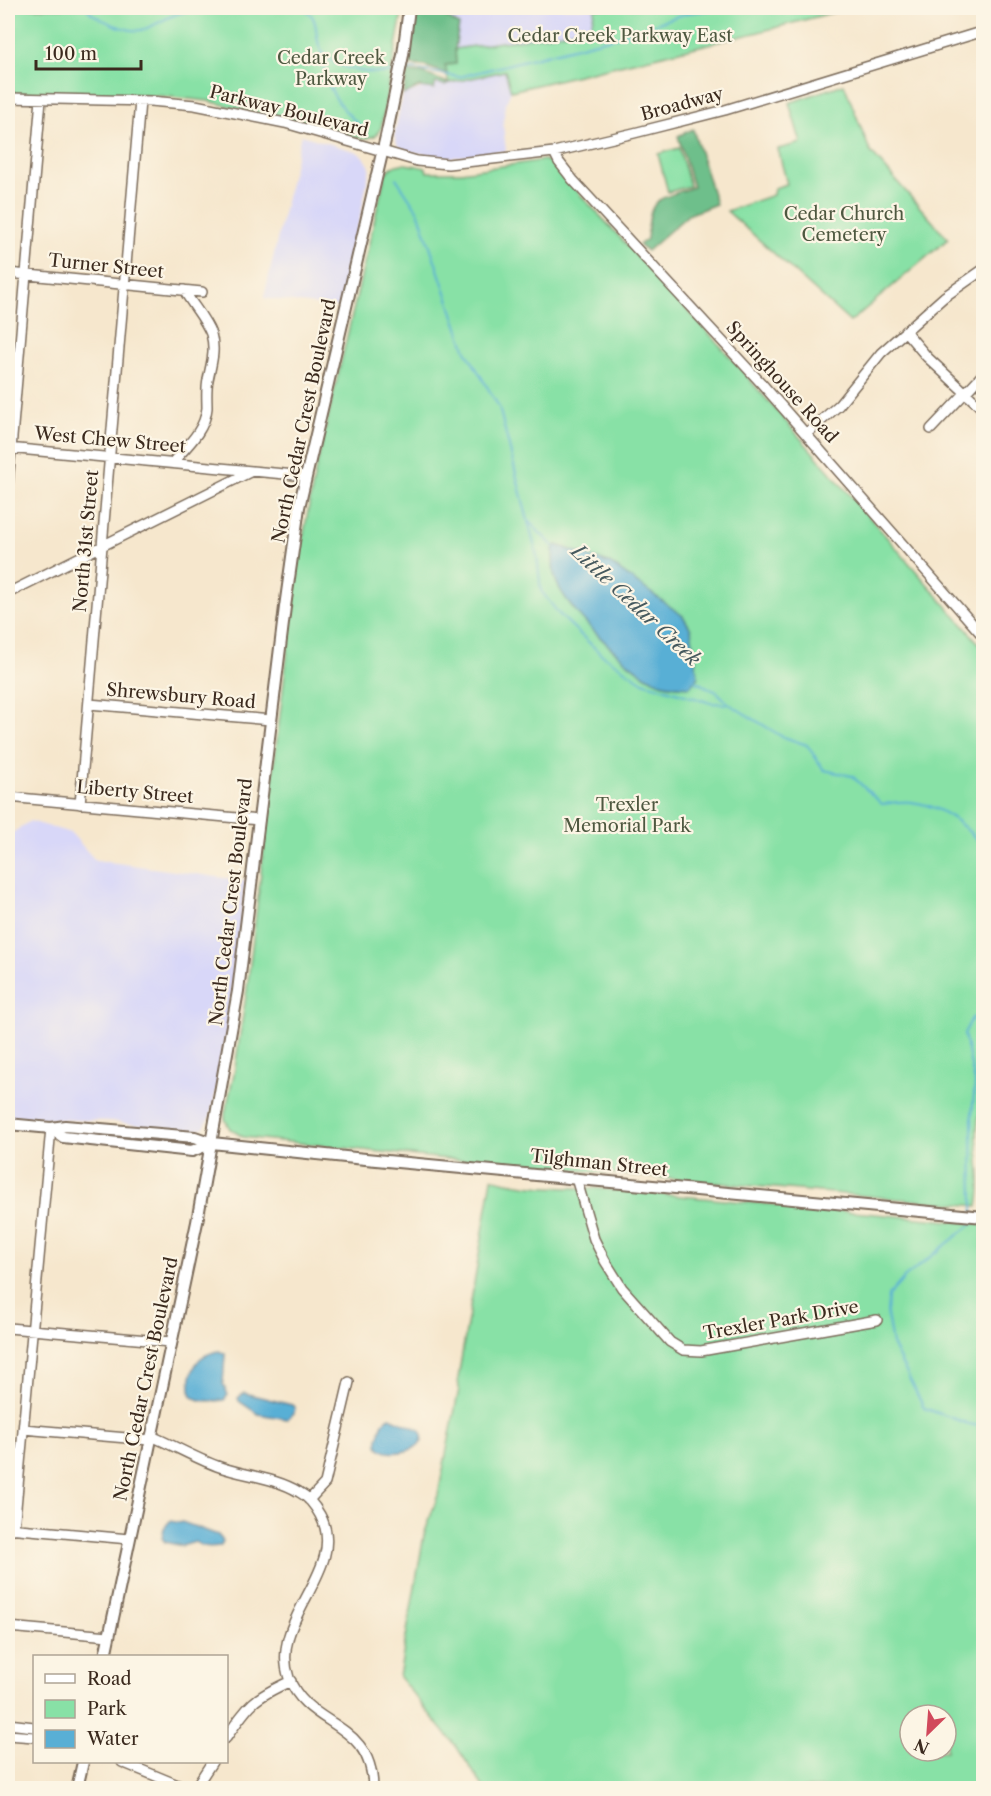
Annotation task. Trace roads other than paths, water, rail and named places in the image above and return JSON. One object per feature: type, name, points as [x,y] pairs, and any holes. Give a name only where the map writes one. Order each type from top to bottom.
[{"type":"main road","name":"North Cedar Crest Boulevard","points":[[105,1655],[212,1143],[238,991],[289,570],[306,476],[396,89],[409,8]]},
{"type":"main road","name":"Tilghman Street","points":[[8,1124],[51,1128],[65,1126],[196,1138],[212,1143],[355,1158],[984,1216]]},
{"type":"main road","points":[[77,1788],[83,1763]]},
{"type":"street","name":"Broadway","points":[[382,151],[417,161],[448,164],[554,152],[725,110],[984,31]]},
{"type":"street","name":"Parkway Boulevard","points":[[8,98],[140,101],[195,105],[255,116],[382,151]]},
{"type":"street","points":[[8,484],[9,448],[27,274],[41,99]]},
{"type":"street","name":"North 31st Street","points":[[80,804],[140,101]]},
{"type":"street","name":"Springhouse Road","points":[[554,152],[573,180],[671,284],[806,434],[984,637]]},
{"type":"street","points":[[806,434],[839,405],[876,358],[905,331],[944,297],[984,269]]},
{"type":"street","name":"Turner Street","points":[[8,273],[202,292]]},
{"type":"street","points":[[172,462],[203,424],[207,408],[207,380],[213,359],[211,336],[184,290]]},
{"type":"street","points":[[905,331],[927,357],[984,410]]},
{"type":"street","points":[[931,429],[984,373]]},
{"type":"street","name":"West Chew Street","points":[[9,448],[306,476]]},
{"type":"street","name":"West Chew Street","points":[[210,466],[224,473],[229,482]]},
{"type":"street","points":[[8,593],[254,470]]},
{"type":"street","name":"Shrewsbury Road","points":[[88,704],[271,720]]},
{"type":"street","name":"Liberty Street","points":[[8,797],[259,820]]},
{"type":"street","points":[[984,1115],[982,1128],[984,1155]]},
{"type":"street","points":[[51,1128],[23,1429],[11,1529],[129,1539]]},
{"type":"street","name":"Trexler Park Drive","points":[[576,1178],[589,1223],[605,1262],[622,1288],[643,1313],[670,1342],[683,1350],[701,1351],[877,1320]]},
{"type":"street","points":[[8,1328],[171,1342]]},
{"type":"street","points":[[309,1500],[325,1483],[349,1382]]},
{"type":"street","points":[[23,1429],[150,1438],[216,1466],[286,1484],[309,1500],[324,1521],[328,1538],[327,1547],[324,1559],[288,1637],[286,1659],[291,1680],[303,1700],[346,1732],[363,1749],[370,1767],[373,1788]]},
{"type":"street","points":[[8,1627],[109,1636]]},
{"type":"street","points":[[228,1735],[253,1701],[291,1680]]},
{"type":"street","points":[[8,1724],[33,1727]]},
{"type":"street","points":[[8,1734],[33,1737]]},
{"type":"street","points":[[127,1763],[185,1788]]},
{"type":"street","points":[[195,1788],[211,1763]]},
{"type":"water","points":[[557,545],[611,564],[683,616],[691,629],[698,677],[690,687],[665,684],[646,676],[616,653],[586,622],[562,593],[556,581],[553,569],[553,549]]},
{"type":"water","points":[[219,1351],[225,1354],[223,1384],[228,1395],[224,1400],[205,1401],[195,1398],[190,1390],[190,1384],[195,1366],[201,1358]]},
{"type":"water","points":[[244,1393],[292,1405],[295,1408],[294,1413],[287,1419],[258,1414],[239,1401],[238,1398]]},
{"type":"water","points":[[390,1417],[420,1430],[421,1442],[416,1447],[401,1452],[386,1452],[381,1449],[378,1436],[383,1423]]},
{"type":"water","points":[[170,1521],[182,1522],[218,1535],[223,1541],[221,1546],[210,1547],[195,1542],[182,1546],[165,1542],[162,1538],[164,1528]]},
{"type":"waterway","points":[[86,8],[112,24],[135,30],[141,30],[178,13],[221,8]]},
{"type":"waterway","name":"Little Cedar Creek","points":[[280,8],[307,11],[314,19],[321,50],[335,63],[365,72],[395,72]]},
{"type":"waterway","points":[[403,71],[413,69],[459,77],[620,36],[687,13],[729,8]]},
{"type":"waterway","name":"Little Cedar Creek","points":[[321,52],[329,86],[339,103],[363,128]]},
{"type":"waterway","name":"Little Cedar Creek","points":[[396,178],[418,211],[466,351],[499,407],[537,556],[541,591],[559,614],[601,654],[643,682],[711,703],[729,704],[781,736],[807,745],[824,770],[852,776],[882,804],[908,802],[942,811],[984,846]]},
{"type":"waterway","name":"Little Cedar Creek","points":[[528,521],[556,549]]},
{"type":"waterway","name":"Little Cedar Creek","points":[[695,681],[717,692],[729,704]]},
{"type":"waterway","name":"Little Cedar Creek","points":[[973,1212],[972,1115],[975,1083],[964,1034],[972,1018],[984,1016]]},
{"type":"waterway","name":"Little Cedar Creek","points":[[972,1221],[972,1224],[905,1277],[888,1296],[887,1315],[892,1344],[924,1408],[984,1427]]},
{"type":"park label","name":"Cedar Creek Parkway East","points":[[620,36]]},
{"type":"park label","name":"Cedar Creek Parkway","points":[[331,68]]},
{"type":"park label","name":"Cedar Church Cemetery","points":[[844,224]]},
{"type":"park label","name":"Trexler Memorial Park","points":[[627,815]]}]
